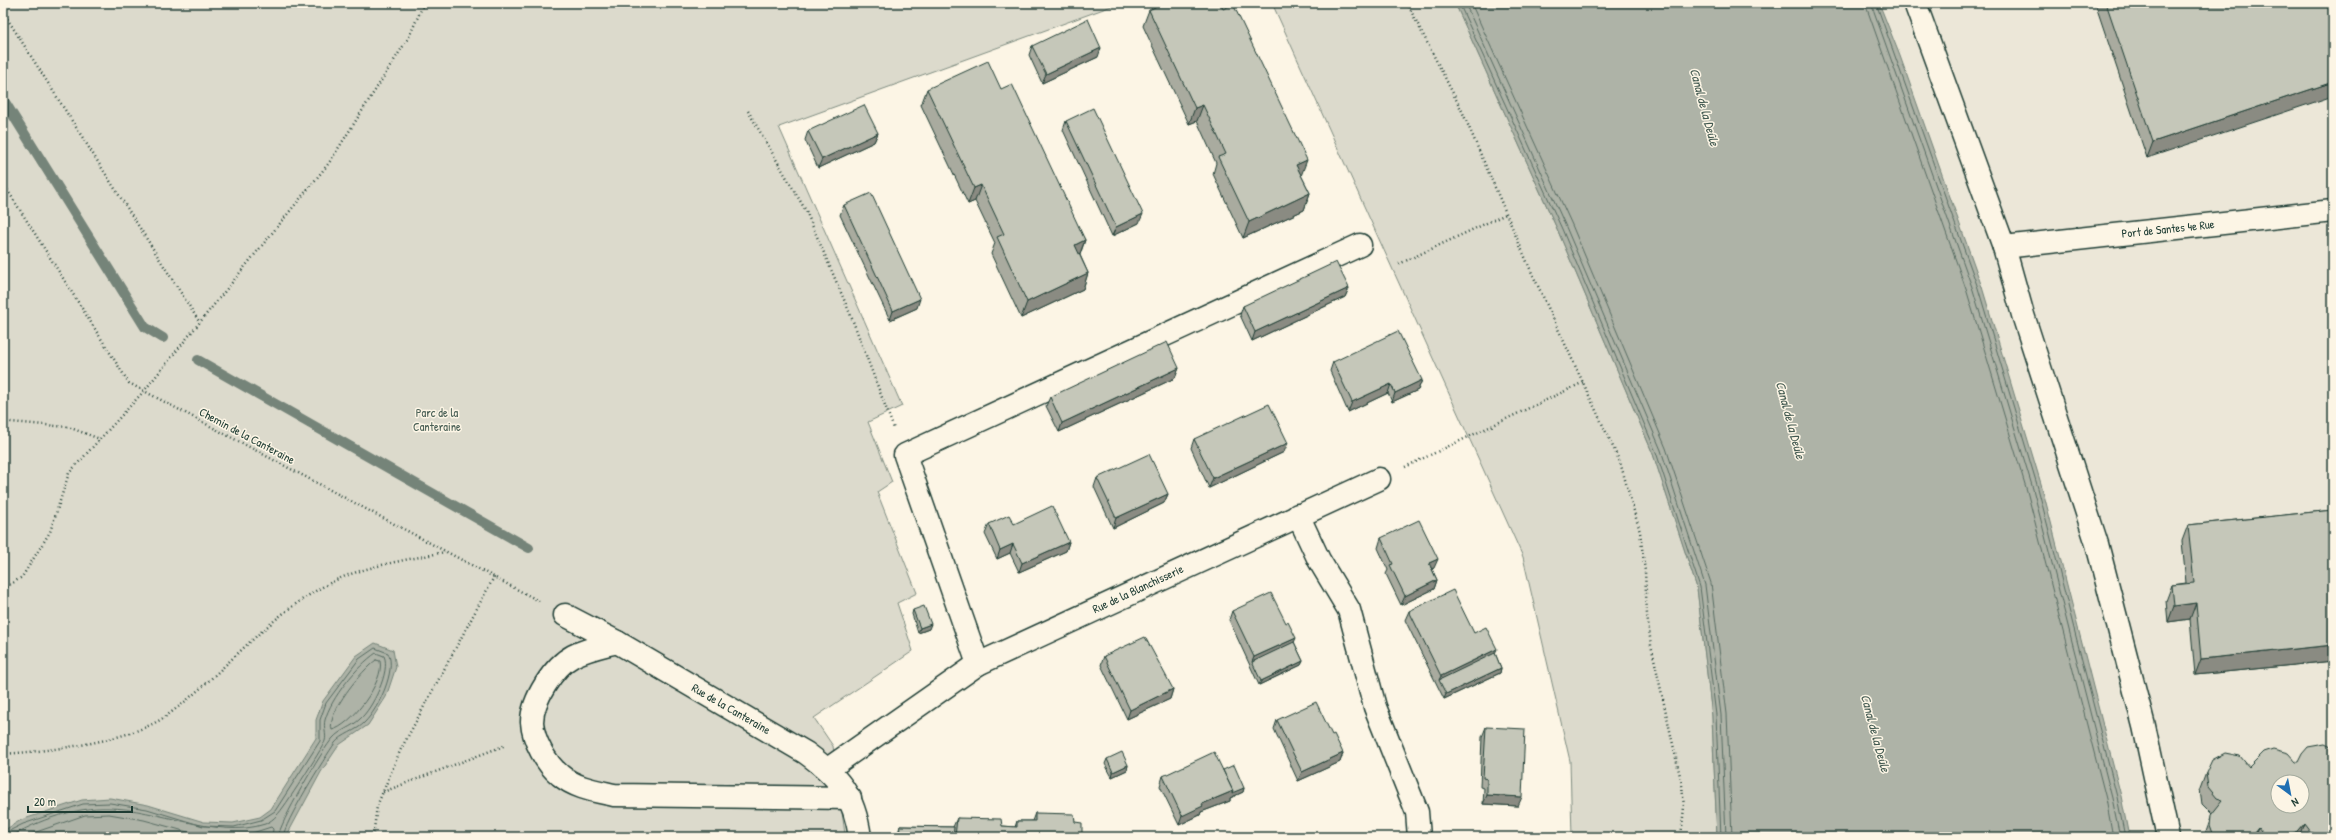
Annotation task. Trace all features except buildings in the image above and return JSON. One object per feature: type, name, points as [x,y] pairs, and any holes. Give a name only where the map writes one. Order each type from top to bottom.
[{"type":"street","points":[[1915,3],[2004,247],[2023,315],[2097,544],[2144,726],[2168,837]]},
{"type":"street","name":"Port de Santes 4e Rue","points":[[2004,247],[2333,211]]},
{"type":"street","points":[[978,664],[905,455],[1360,245]]},
{"type":"street","name":"Rue de la Blanchisserie","points":[[828,769],[978,664],[1298,515],[1379,479]]},
{"type":"street","points":[[1298,515],[1319,560],[1349,610],[1375,707],[1416,812],[1418,837]]},
{"type":"street","name":"Rue de la Canteraine","points":[[565,615],[617,642],[806,753],[828,769],[850,798],[857,815],[860,837]]},
{"type":"street","points":[[617,642],[572,657],[552,674],[537,701],[532,721],[535,734],[544,756],[560,775],[582,788],[614,795],[850,798]]},
{"type":"path","points":[[3,590],[22,577],[50,532],[69,474],[144,392],[328,163],[409,38],[424,3]]},
{"type":"path","points":[[1407,3],[1462,111],[1506,214],[1620,462],[1640,532],[1653,652],[1682,785],[1684,807],[1681,837]]},
{"type":"path","points":[[3,12],[200,323]]},
{"type":"path","points":[[748,112],[806,211],[851,316],[905,455]]},
{"type":"path","name":"Chemin de la Canteraine","points":[[3,183],[129,383],[565,615]]},
{"type":"path","points":[[1399,264],[1506,214]]},
{"type":"path","points":[[1379,479],[1584,382]]},
{"type":"path","points":[[3,419],[11,422],[68,427],[100,439]]},
{"type":"path","points":[[3,754],[32,752],[126,735],[168,715],[283,612],[335,581],[381,566],[445,552]]},
{"type":"path","points":[[373,837],[377,806],[400,751],[494,578]]},
{"type":"path","points":[[383,792],[535,734]]},
{"type":"shaded area","points":[[1618,3],[2333,3],[2333,837],[1893,837]]},
{"type":"green space","name":"Parc de la Canteraine","points":[[3,3],[1120,3],[779,127],[902,406],[868,422],[892,482],[877,492],[917,593],[897,603],[913,651],[814,718],[833,746],[845,834],[815,837],[3,837]]},
{"type":"green space","points":[[1272,3],[1455,3],[1558,231],[1653,454],[1697,588],[1712,716],[1717,837],[1572,837],[1570,761],[1523,557]]},
{"type":"water","name":"Canal de la Deûle","points":[[1455,3],[1879,3],[1900,56],[1982,287],[2042,487],[2121,796],[2129,837],[1717,837],[1712,716],[1697,588],[1653,454],[1558,231]]},
{"type":"water","points":[[375,643],[393,650],[396,667],[386,697],[368,725],[339,745],[321,772],[286,837],[3,837],[3,831],[21,820],[82,800],[110,798],[148,805],[204,822],[233,823],[260,817],[271,809],[316,738],[316,720],[323,701],[356,656]]},
{"type":"waterway","points":[[3,99],[145,327],[163,338]]},
{"type":"waterway","points":[[198,360],[529,548]]}]
